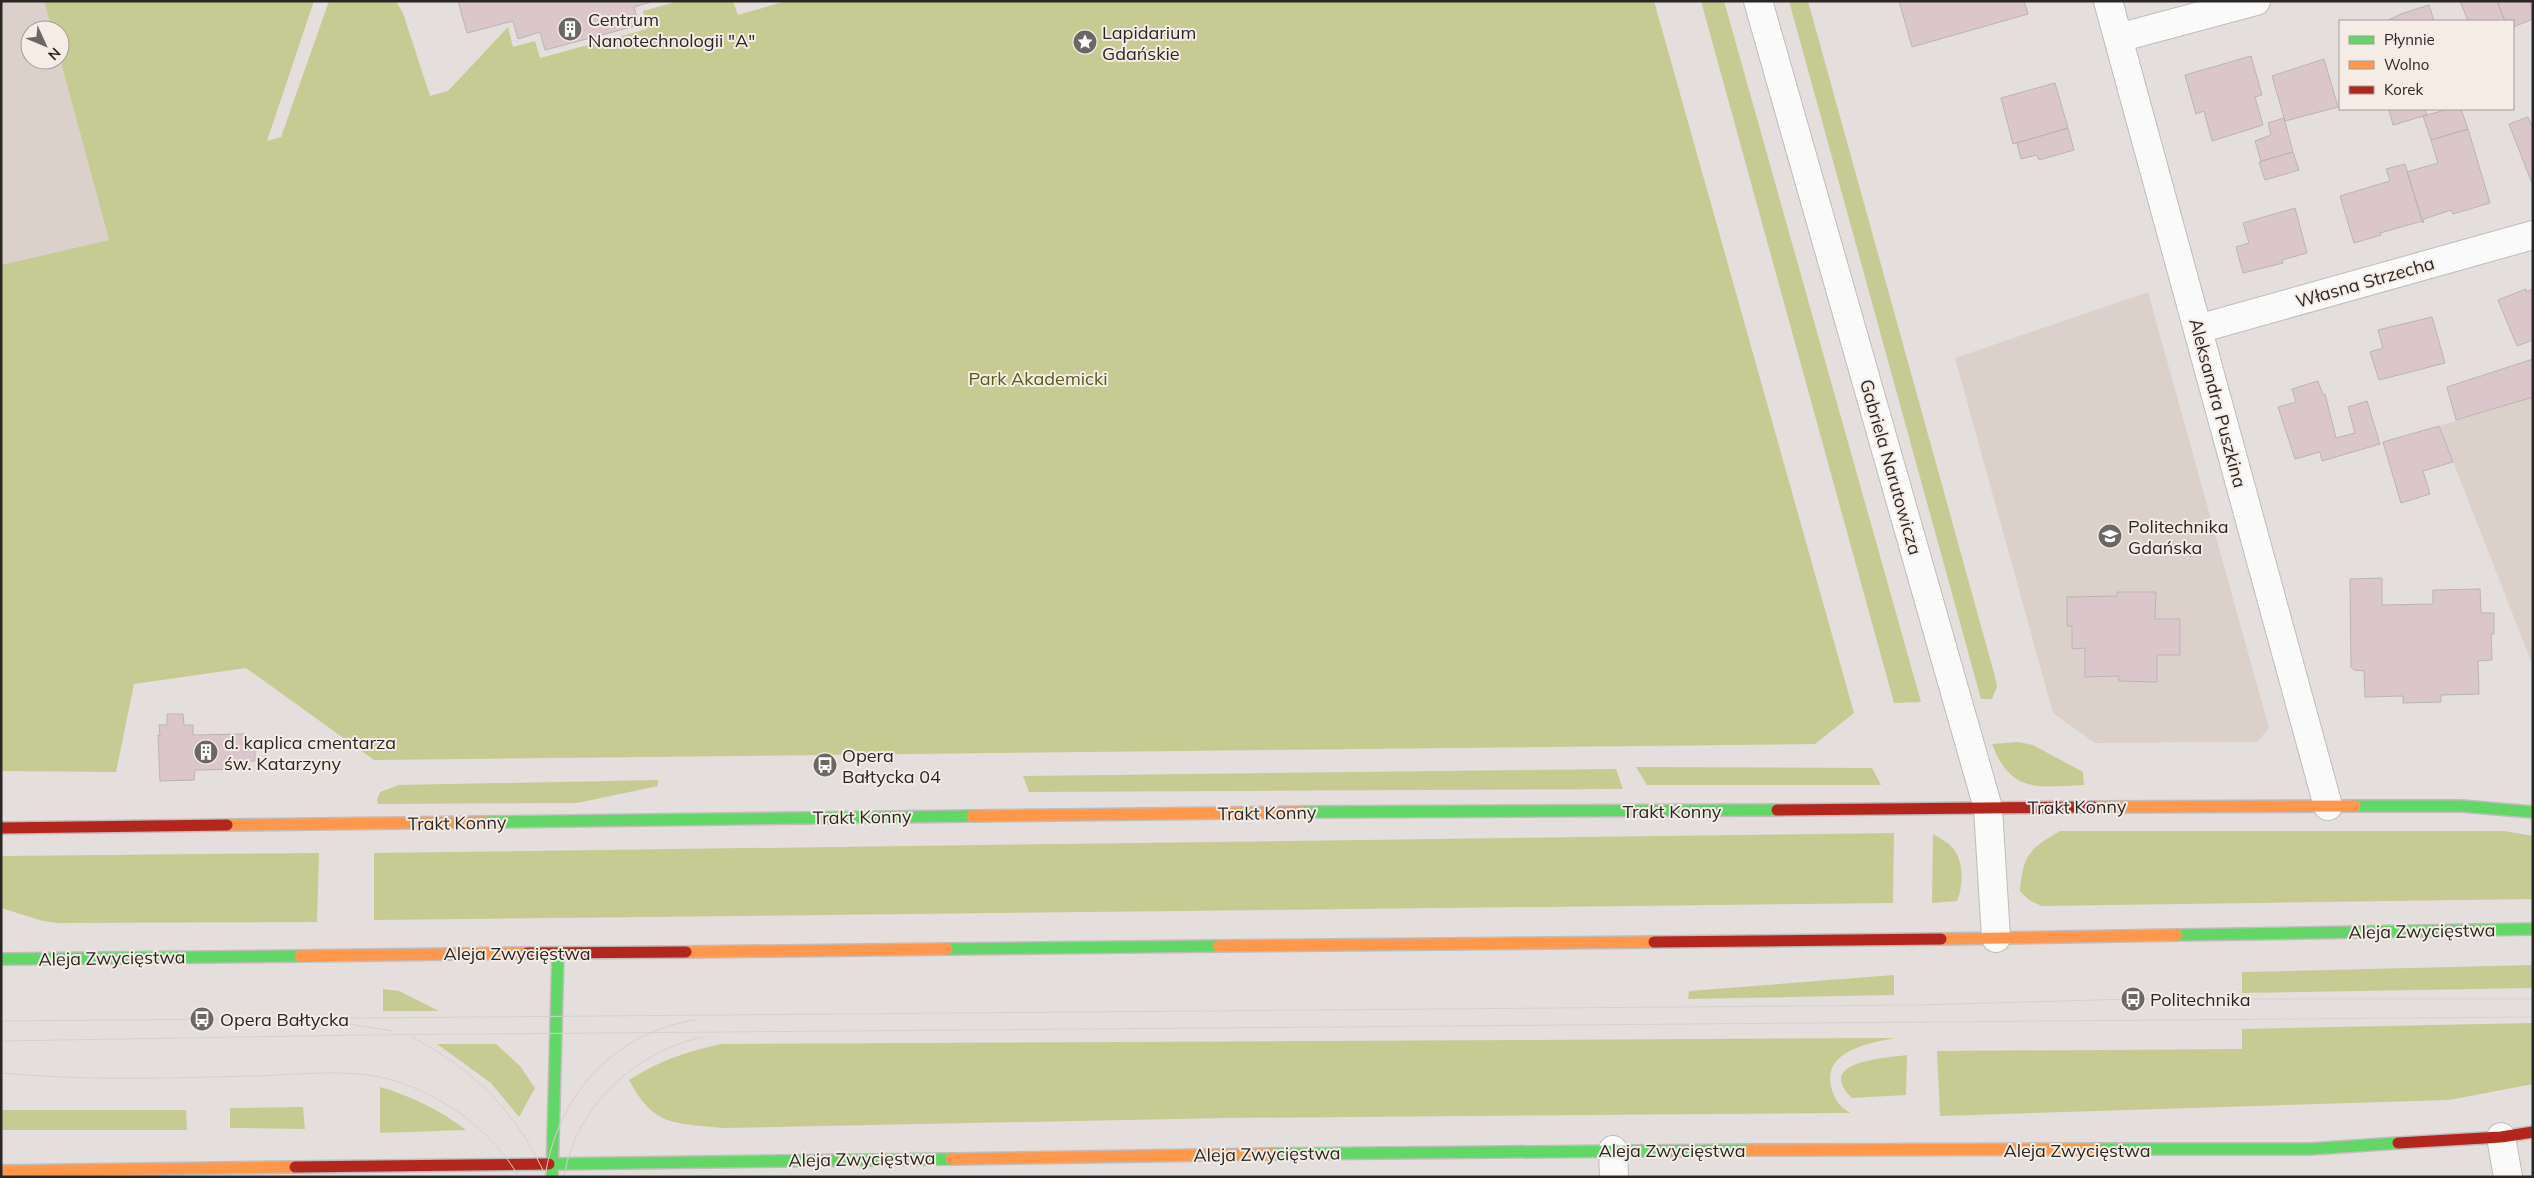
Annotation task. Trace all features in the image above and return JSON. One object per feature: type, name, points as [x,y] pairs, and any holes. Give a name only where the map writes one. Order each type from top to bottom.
[{"type":"main road","name":"Trakt Konny","points":[[1,828],[1428,811],[2462,806],[2533,812]]},
{"type":"main road","name":"Aleja Zwycięstwa","points":[[1,959],[1996,938],[2533,930]]},
{"type":"main road","points":[[552,1177],[558,953]]},
{"type":"main road","name":"Aleja Zwycięstwa","points":[[1,1171],[1614,1150],[2310,1149],[2501,1137],[2533,1132]]},
{"type":"street","name":"Gabriela Narutowicza","points":[[1758,1],[1988,808],[1996,938]]},
{"type":"street","name":"Aleksandra Puszkina","points":[[2108,1],[2328,806]]},
{"type":"street","points":[[2118,38],[2256,1]]},
{"type":"street","name":"Własna Strzecha","points":[[2198,329],[2533,235]]},
{"type":"street","points":[[2501,1137],[2508,1177]]},
{"type":"street","points":[[1614,1150],[1614,1177]]},
{"type":"shaded area","points":[[1,1],[44,1],[49,20],[20,20],[20,70],[63,70],[109,240],[1,265]]},
{"type":"shaded area","name":"Politechnika Gdańska","points":[[2148,292],[2269,728],[2257,742],[2095,743],[2053,713],[1955,358]]},
{"type":"shaded area","points":[[2533,397],[2533,666],[2439,426]]},
{"type":"green space","name":"Park Akademicki","points":[[44,1],[314,1],[267,141],[281,137],[329,1],[396,1],[403,13],[430,96],[448,91],[508,27],[513,47],[535,41],[540,58],[647,29],[643,11],[679,1],[733,1],[738,15],[786,1],[1654,1],[1854,713],[1815,744],[374,760],[246,668],[134,684],[116,772],[1,771],[1,265],[109,240],[63,70],[70,70],[70,20],[49,20]]},
{"type":"green space","points":[[1701,1],[1724,1],[1921,702],[1894,703]]},
{"type":"green space","points":[[1789,1],[1808,1],[1994,673],[1997,687],[1992,699],[1981,699]]},
{"type":"green space","points":[[2018,742],[2033,745],[2083,772],[2084,785],[2040,786],[2028,784],[2017,779],[2008,772],[1992,744]]},
{"type":"green space","points":[[1636,767],[1872,768],[1881,785],[1647,785]]},
{"type":"green space","points":[[1616,769],[1623,789],[1029,792],[1023,776]]},
{"type":"green space","points":[[658,780],[658,786],[577,803],[378,804],[377,800],[380,792],[399,785]]},
{"type":"green space","points":[[2060,831],[2504,831],[2533,836],[2533,899],[2042,906],[2029,900],[2020,891],[2023,869],[2035,848]]},
{"type":"green space","points":[[1894,833],[1893,903],[374,920],[374,853]]},
{"type":"green space","points":[[1933,834],[1951,846],[1958,857],[1962,876],[1957,901],[1932,903]]},
{"type":"green space","points":[[319,853],[317,922],[58,923],[43,921],[1,908],[1,856]]},
{"type":"green space","points":[[2533,965],[2533,988],[2242,993],[2242,972]]},
{"type":"green space","points":[[1894,975],[1894,995],[1688,999],[1689,991]]},
{"type":"green space","points":[[383,989],[399,991],[439,1011],[383,1011]]},
{"type":"green space","points":[[2533,1023],[2533,1084],[2449,1100],[1940,1116],[1937,1051],[2242,1049],[2242,1029]]},
{"type":"green space","points":[[1895,1038],[1851,1050],[1841,1056],[1834,1064],[1830,1074],[1832,1091],[1838,1102],[1850,1113],[1225,1118],[723,1128],[678,1123],[657,1115],[647,1107],[629,1080],[651,1067],[674,1057],[722,1044]]},
{"type":"green space","points":[[437,1044],[496,1044],[520,1066],[535,1088],[519,1117],[491,1083]]},
{"type":"green space","points":[[1907,1055],[1906,1095],[1852,1098],[1843,1086],[1842,1076],[1847,1069],[1857,1064],[1870,1060]]},
{"type":"green space","points":[[380,1087],[425,1104],[466,1130],[380,1133]]},
{"type":"green space","points":[[303,1107],[305,1129],[230,1128],[230,1108]]},
{"type":"green space","points":[[1,1110],[186,1110],[187,1130],[1,1130]]},
{"type":"building","name":"Centrum Nanotechnologii \"A\"","points":[[458,1],[654,1],[634,7],[639,25],[545,50],[540,32],[518,39],[513,21],[467,33]]},
{"type":"building","points":[[1899,1],[2024,1],[2028,14],[1912,47]]},
{"type":"building","points":[[2460,1],[2497,1],[2505,20],[2468,20]]},
{"type":"building","points":[[2497,1],[2530,1],[2533,19],[2514,27],[2514,20],[2505,20]]},
{"type":"building","points":[[2429,5],[2434,20],[2388,20]]},
{"type":"building","points":[[2251,56],[2262,95],[2255,97],[2263,125],[2212,141],[2204,111],[2196,114],[2185,75]]},
{"type":"building","points":[[2324,59],[2338,107],[2285,121],[2272,76]]},
{"type":"building","points":[[2055,83],[2068,128],[2013,144],[2001,98]]},
{"type":"building","points":[[2389,110],[2425,110],[2427,115],[2393,125]]},
{"type":"building","points":[[2445,110],[2461,110],[2468,129],[2431,140],[2423,116]]},
{"type":"building","points":[[2528,117],[2533,129],[2533,186],[2509,124]]},
{"type":"building","points":[[2284,118],[2293,152],[2261,161],[2255,141],[2271,135],[2268,123]]},
{"type":"building","points":[[2068,128],[2074,150],[2039,160],[2037,155],[2021,159],[2017,143]]},
{"type":"building","points":[[2468,129],[2490,203],[2453,214],[2451,210],[2424,219],[2423,223],[2407,172],[2438,163],[2431,140]]},
{"type":"building","points":[[2293,152],[2299,170],[2265,180],[2259,162]]},
{"type":"building","points":[[2405,164],[2422,221],[2380,233],[2381,235],[2354,243],[2340,196],[2390,181],[2386,169]]},
{"type":"building","points":[[2295,208],[2307,253],[2282,260],[2283,263],[2243,273],[2236,247],[2249,243],[2243,223]]},
{"type":"building","points":[[2526,289],[2526,292],[2533,289],[2533,340],[2517,346],[2498,300]]},
{"type":"building","points":[[2432,317],[2445,363],[2379,380],[2370,352],[2383,348],[2378,330]]},
{"type":"building","points":[[2533,359],[2533,397],[2456,420],[2447,387]]},
{"type":"building","points":[[2318,381],[2323,395],[2325,394],[2336,438],[2355,433],[2348,407],[2367,401],[2380,444],[2322,461],[2320,452],[2295,459],[2278,407],[2296,402],[2292,389]]},
{"type":"building","points":[[2439,426],[2453,462],[2423,471],[2430,494],[2401,503],[2383,442]]},
{"type":"building","points":[[2382,578],[2382,605],[2433,604],[2433,590],[2480,589],[2481,613],[2494,613],[2494,634],[2491,634],[2492,660],[2478,661],[2479,694],[2441,695],[2441,702],[2403,703],[2403,696],[2365,697],[2364,671],[2354,670],[2351,667],[2350,579]]},
{"type":"building","points":[[2117,592],[2156,592],[2155,619],[2180,619],[2180,655],[2157,655],[2157,682],[2119,681],[2119,676],[2085,677],[2085,648],[2072,649],[2072,626],[2067,626],[2067,597],[2117,596]]},
{"type":"building","name":"d. kaplica cmentarza św. Katarzyny","points":[[167,714],[183,714],[184,725],[193,725],[193,735],[245,734],[245,744],[255,744],[255,761],[245,761],[245,769],[195,770],[194,780],[160,781],[159,725],[167,725]]},
{"type":"tram line","points":[[1,1021],[1917,1005],[2133,999],[2533,999]]},
{"type":"tram line","points":[[1,1041],[363,1035],[2533,1017]]},
{"type":"tram line","points":[[545,1177],[551,1148],[562,1120],[576,1095],[593,1073],[614,1054],[638,1039],[665,1027],[694,1020]]},
{"type":"tram line","points":[[349,1024],[393,1031]]},
{"type":"tram line","points":[[412,1037],[455,1063],[491,1095],[522,1133],[546,1177]]},
{"type":"tram line","points":[[564,1177],[569,1154],[581,1127],[607,1091],[623,1076],[660,1052],[702,1037]]},
{"type":"tram line","points":[[1,1073],[96,1078],[191,1078],[318,1073],[350,1073],[380,1077],[421,1091],[460,1113],[493,1142],[519,1177]]},
{"type":"traffic: fast","points":[[2355,806],[2462,806],[2533,812]]},
{"type":"traffic: fast","points":[[1304,812],[1777,810]]},
{"type":"traffic: fast","points":[[484,822],[972,816]]},
{"type":"traffic: fast","points":[[2177,935],[2533,929]]},
{"type":"traffic: fast","points":[[947,949],[1218,946]]},
{"type":"traffic: fast","points":[[552,1177],[558,953]]},
{"type":"traffic: fast","points":[[1,959],[300,956]]},
{"type":"traffic: fast","points":[[2097,1149],[2310,1149],[2398,1143]]},
{"type":"traffic: fast","points":[[1271,1154],[1750,1150]]},
{"type":"traffic: fast","points":[[549,1164],[951,1159]]},
{"type":"traffic: slow","points":[[2094,807],[2355,806]]},
{"type":"traffic: slow","points":[[972,816],[1304,812]]},
{"type":"traffic: slow","points":[[227,825],[484,822]]},
{"type":"traffic: slow","points":[[1941,939],[2177,935]]},
{"type":"traffic: slow","points":[[1218,946],[1654,942]]},
{"type":"traffic: slow","points":[[686,952],[947,949]]},
{"type":"traffic: slow","points":[[300,956],[527,953]]},
{"type":"traffic: slow","points":[[1750,1150],[2097,1149]]},
{"type":"traffic: slow","points":[[951,1159],[1271,1154]]},
{"type":"traffic: slow","points":[[1,1171],[295,1167]]},
{"type":"traffic: jam","points":[[1777,810],[2094,807]]},
{"type":"traffic: jam","points":[[1,828],[227,825]]},
{"type":"traffic: jam","points":[[1654,942],[1941,939]]},
{"type":"traffic: jam","points":[[527,953],[686,952]]},
{"type":"traffic: jam","points":[[2398,1143],[2501,1137],[2533,1132]]},
{"type":"traffic: jam","points":[[295,1167],[549,1164]]},
{"type":"place","name":"Centrum Nanotechnologii \"A\"","points":[[570,29]]},
{"type":"place","name":"Lapidarium Gdańskie","points":[[1085,42]]},
{"type":"place","name":"Politechnika Gdańska","points":[[2110,536]]},
{"type":"place","name":"d. kaplica cmentarza św. Katarzyny","points":[[206,752]]},
{"type":"place","name":"Opera Bałtycka 04","points":[[825,765]]},
{"type":"place","name":"Politechnika","points":[[2133,999]]},
{"type":"place","name":"Opera Bałtycka","points":[[202,1019]]}]
